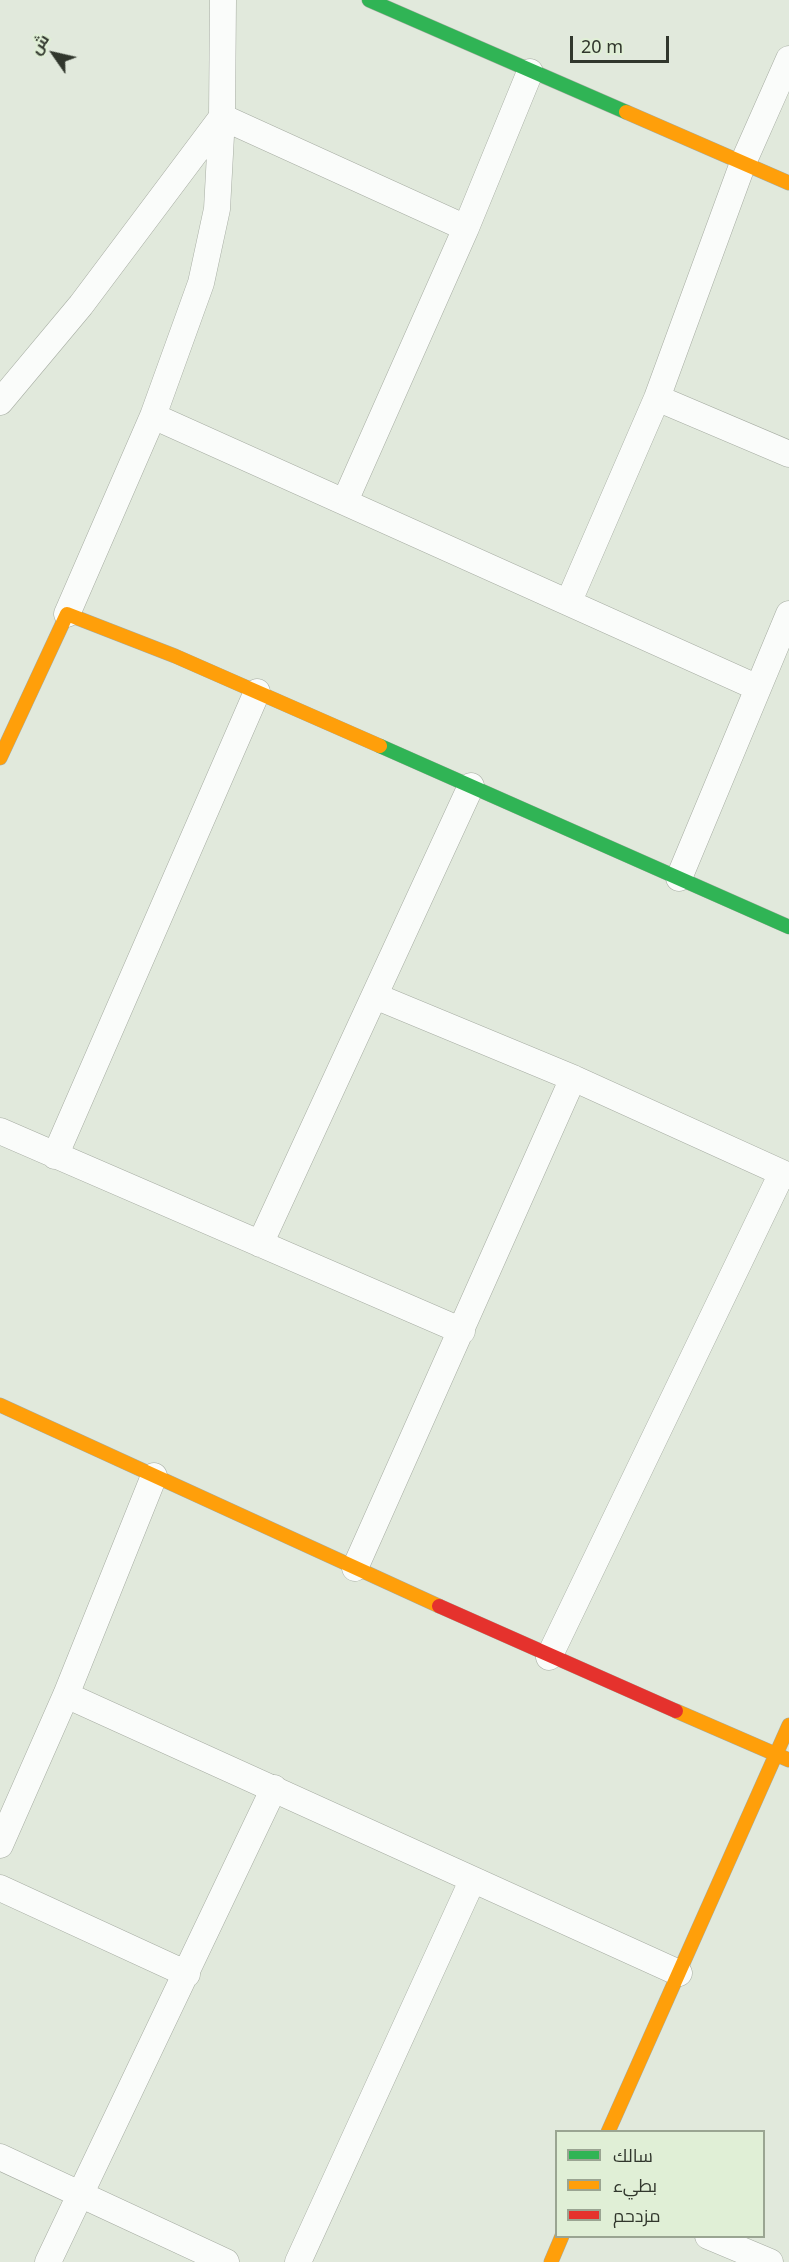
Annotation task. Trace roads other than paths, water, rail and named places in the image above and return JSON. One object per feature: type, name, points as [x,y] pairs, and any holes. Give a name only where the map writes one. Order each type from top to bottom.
[{"type":"street","points":[[0,758],[67,614],[153,416],[201,283],[217,209],[222,117],[223,0]]},
{"type":"street","points":[[369,0],[789,183]]},
{"type":"street","points":[[569,601],[657,398],[743,163],[789,59]]},
{"type":"street","points":[[345,501],[466,228],[530,72]]},
{"type":"street","points":[[222,117],[466,228]]},
{"type":"street","points":[[0,402],[81,305],[222,117]]},
{"type":"street","points":[[657,398],[789,454]]},
{"type":"street","points":[[153,416],[756,687]]},
{"type":"street","points":[[67,614],[257,692],[789,927]]},
{"type":"street","points":[[679,878],[756,687],[789,614]]},
{"type":"street","points":[[55,1156],[257,692]]},
{"type":"street","points":[[260,1244],[471,786]]},
{"type":"street","points":[[375,996],[573,1078],[786,1174],[549,1658]]},
{"type":"street","points":[[355,1568],[573,1078]]},
{"type":"street","points":[[0,1131],[462,1331]]},
{"type":"street","points":[[0,1405],[549,1658],[783,1757]]},
{"type":"street","points":[[0,1845],[66,1695],[154,1476]]},
{"type":"street","points":[[66,1695],[679,1973]]},
{"type":"street","points":[[609,2130],[679,1973],[783,1757],[789,1725]]},
{"type":"street","points":[[48,2262],[188,1974],[274,1788]]},
{"type":"street","points":[[298,2262],[472,1881]]},
{"type":"street","points":[[0,1888],[188,1974]]},
{"type":"street","points":[[0,2157],[226,2262]]},
{"type":"street","points":[[551,2262],[561,2238]]},
{"type":"street","points":[[713,2238],[770,2262]]}]
